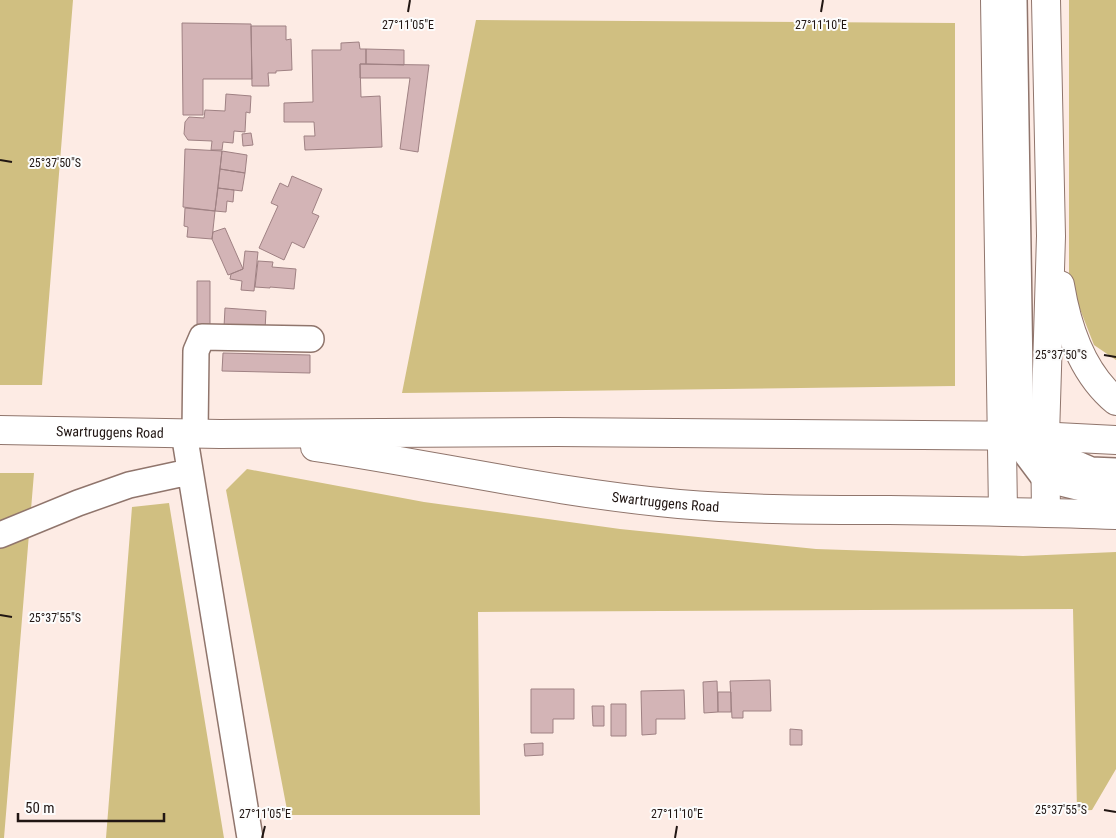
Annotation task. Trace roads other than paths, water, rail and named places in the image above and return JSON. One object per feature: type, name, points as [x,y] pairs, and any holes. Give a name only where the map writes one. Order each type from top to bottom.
[{"type":"main road","points":[[995,0],[1030,439],[1045,479],[1046,512]]},
{"type":"main road","points":[[1002,511],[1030,439],[1051,236],[1046,0]]},
{"type":"main road","points":[[1051,236],[1064,308],[1071,331],[1080,353],[1096,381],[1116,401]]},
{"type":"main road","name":"Swartruggens Road","points":[[0,430],[200,433],[567,432],[1116,440]]},
{"type":"main road","name":"Swartruggens Road","points":[[200,433],[348,452],[602,496],[677,504],[794,510],[1002,511],[1116,515]]},
{"type":"lane","points":[[1014,0],[1030,439]]},
{"type":"lane","points":[[1027,0],[1035,413],[1030,439]]},
{"type":"lane","points":[[250,838],[214,612],[189,472],[200,433],[196,351],[202,338],[311,339]]},
{"type":"lane","points":[[1030,439],[1092,470],[1116,471]]},
{"type":"lane","points":[[0,535],[130,484],[189,472]]},
{"type":"lane","points":[[1045,479],[1090,490],[1116,490]]}]
